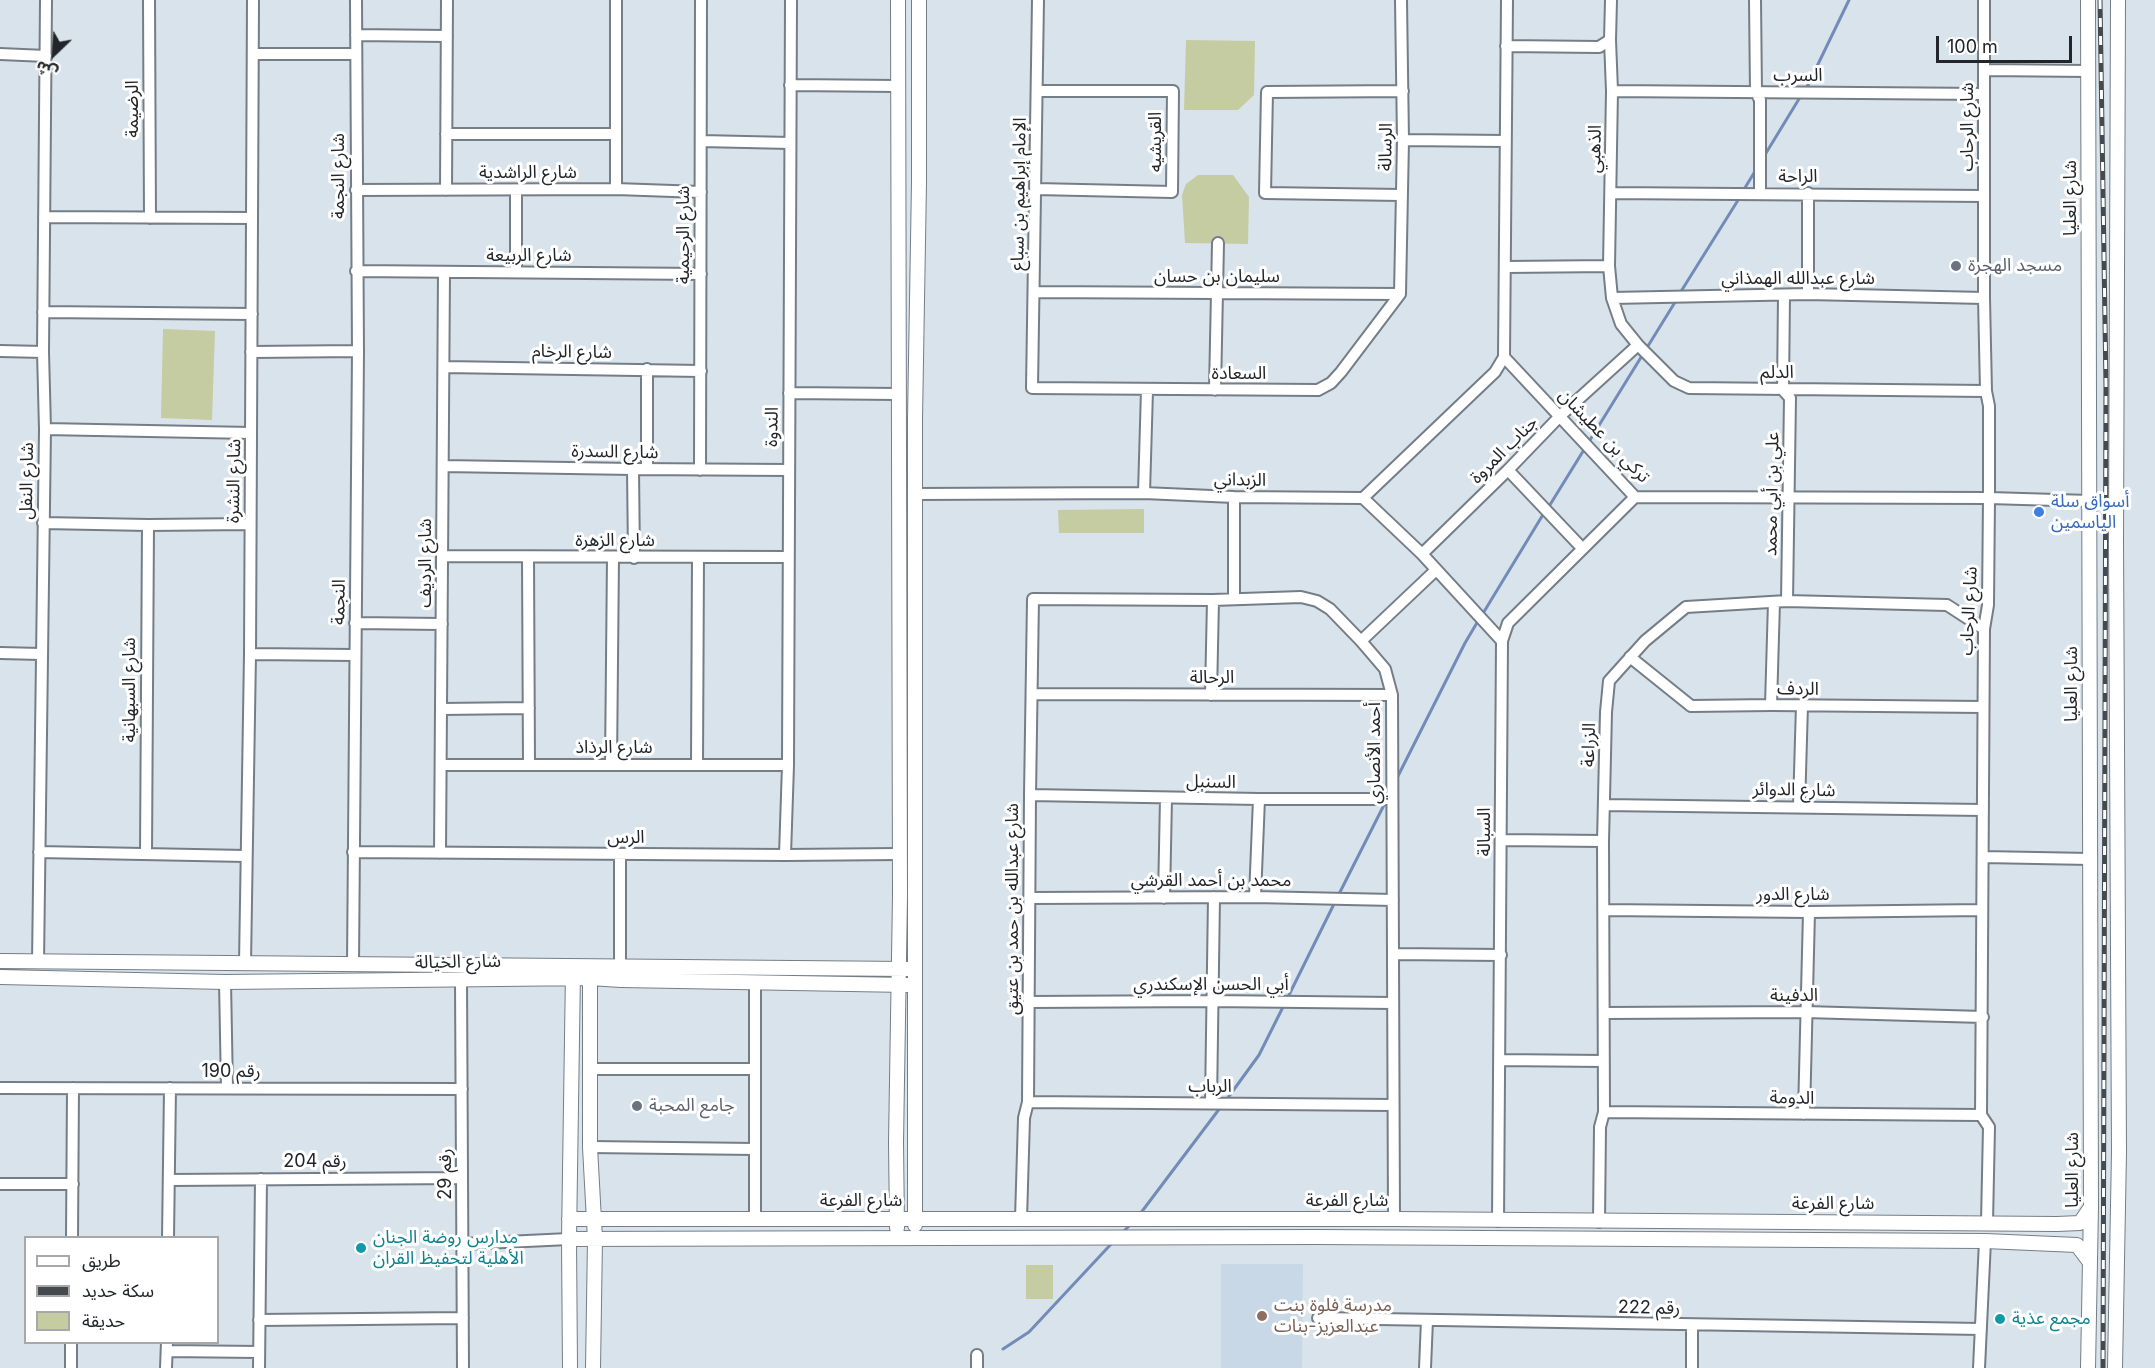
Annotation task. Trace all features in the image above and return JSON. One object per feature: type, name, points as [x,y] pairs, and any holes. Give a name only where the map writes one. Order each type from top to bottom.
[{"type":"street","name":"شارع النفل","points":[[38,962],[45,429],[43,312],[46,0]]},
{"type":"street","name":"الرضيمة","points":[[149,0],[150,218]]},
{"type":"street","name":"شارع النشرة","points":[[245,963],[250,654],[253,0]]},
{"type":"street","name":"شارع النجمة","points":[[357,0],[358,351]]},
{"type":"street","points":[[446,190],[447,0]]},
{"type":"street","points":[[616,0],[616,189]]},
{"type":"street","name":"شارع الرحيمية","points":[[700,470],[701,0]]},
{"type":"street","name":"الندوة","points":[[785,855],[788,765],[787,557],[791,0]]},
{"type":"street","points":[[897,1237],[898,0]]},
{"type":"street","points":[[916,1236],[916,494],[919,0]]},
{"type":"street","name":"الإمام إبراهيم بن سباع","points":[[1032,388],[1038,0]]},
{"type":"street","name":"الرسالة","points":[[1400,294],[1403,140],[1401,0]]},
{"type":"street","points":[[1502,641],[1422,554],[1363,498],[1496,372],[1504,357],[1507,0]]},
{"type":"street","name":"الذهبي","points":[[1611,0],[1609,266],[1612,298]]},
{"type":"street","points":[[1755,0],[1756,92],[1760,100],[1760,194]]},
{"type":"street","name":"شارع الرحاب","points":[[1984,0],[1984,298],[1986,391],[1989,406],[1989,498],[1988,605],[1984,629],[1981,1115],[1989,1127],[1987,1222]]},
{"type":"street","name":"شارع العليا","points":[[2088,0],[2091,1207],[2088,1368]]},
{"type":"street","points":[[2115,1368],[2119,1152],[2116,553],[2118,0]]},
{"type":"street","points":[[356,35],[447,36]]},
{"type":"street","points":[[1506,46],[1599,46],[1610,40]]},
{"type":"street","points":[[0,54],[46,56]]},
{"type":"street","points":[[253,54],[356,54]]},
{"type":"street","points":[[1985,70],[2088,71]]},
{"type":"street","points":[[790,85],[897,86]]},
{"type":"street","name":"القريشيه","points":[[1036,189],[1172,192],[1173,91],[1037,91]]},
{"type":"street","points":[[1401,195],[1265,193],[1267,92],[1403,91]]},
{"type":"street","name":"السرب","points":[[1612,91],[1984,94]]},
{"type":"street","points":[[446,134],[616,134]]},
{"type":"street","points":[[1403,140],[1505,141]]},
{"type":"street","points":[[701,141],[790,143]]},
{"type":"street","points":[[898,154],[903,162],[910,164],[915,162],[918,156]]},
{"type":"street","points":[[899,182],[907,177],[919,182]]},
{"type":"street","name":"شارع الراشدية","points":[[356,190],[616,189],[701,192]]},
{"type":"street","points":[[516,190],[516,272]]},
{"type":"street","name":"الراحة","points":[[1611,193],[1984,196]]},
{"type":"street","points":[[1808,193],[1808,294]]},
{"type":"street","points":[[44,217],[252,218]]},
{"type":"street","points":[[1215,390],[1218,243]]},
{"type":"street","points":[[1506,267],[1609,266]]},
{"type":"street","name":"شارع الربيعة","points":[[356,272],[701,274]]},
{"type":"street","name":"شارع الرديف","points":[[440,853],[444,272]]},
{"type":"street","name":"سليمان بن حسان","points":[[1034,292],[1400,294]]},
{"type":"street","name":"السعادة","points":[[1032,388],[1318,390],[1331,383],[1341,372],[1400,294]]},
{"type":"street","name":"شارع عبدالله الهمذاني","points":[[1612,298],[1808,294],[1984,298]]},
{"type":"street","name":"علي بن أبي محمد","points":[[1784,295],[1783,390],[1790,398],[1787,601]]},
{"type":"street","name":"الدلم","points":[[1612,298],[1621,324],[1638,345],[1674,381],[1689,388],[1986,391]]},
{"type":"street","points":[[43,312],[252,314]]},
{"type":"street","name":"جناب المروة","points":[[1422,554],[1561,415],[1638,345]]},
{"type":"street","points":[[0,351],[43,352]]},
{"type":"street","points":[[252,352],[358,351]]},
{"type":"street","name":"النجمة","points":[[353,965],[358,351]]},
{"type":"street","name":"تركي بن عطيشان","points":[[1504,357],[1561,415],[1635,497],[1989,498],[2090,501]]},
{"type":"street","name":"شارع الرخام","points":[[444,367],[701,371]]},
{"type":"street","points":[[647,369],[647,468]]},
{"type":"street","points":[[1144,493],[1148,390]]},
{"type":"street","points":[[789,393],[897,394]]},
{"type":"street","points":[[45,429],[251,433]]},
{"type":"street","name":"شارع السدرة","points":[[443,465],[633,470],[647,468],[788,470]]},
{"type":"street","points":[[633,470],[633,558]]},
{"type":"street","points":[[1508,470],[1582,548]]},
{"type":"street","name":"الزبداني","points":[[916,494],[1144,493],[1234,497],[1363,498]]},
{"type":"street","points":[[1234,497],[1234,599]]},
{"type":"street","name":"السبالة","points":[[1498,1221],[1502,641],[1508,623],[1635,497]]},
{"type":"street","points":[[43,523],[250,524]]},
{"type":"street","name":"شارع السبهانية","points":[[146,854],[148,525]]},
{"type":"street","name":"شارع الزهرة","points":[[442,556],[787,557]]},
{"type":"street","points":[[528,557],[529,765]]},
{"type":"street","points":[[611,765],[613,557]]},
{"type":"street","points":[[697,765],[698,557]]},
{"type":"street","points":[[1361,641],[1436,570]]},
{"type":"street","name":"أحمد الأنصاري","points":[[1033,599],[1213,600],[1301,597],[1317,601],[1330,609],[1385,669],[1392,695],[1394,1219]]},
{"type":"street","name":"شارع عبدالله بن حمد بن عتيق","points":[[1021,1219],[1024,1119],[1028,1102],[1033,599]]},
{"type":"street","points":[[1211,695],[1213,600]]},
{"type":"street","name":"الزراعة","points":[[1599,1222],[1600,1127],[1604,1112],[1603,841],[1606,712],[1610,681],[1630,657],[1665,623],[1686,608],[1787,601],[1947,605],[1984,629]]},
{"type":"street","points":[[1772,705],[1774,602]]},
{"type":"street","points":[[355,623],[442,624]]},
{"type":"street","points":[[0,653],[41,654]]},
{"type":"street","points":[[250,654],[355,654]]},
{"type":"street","name":"الردف","points":[[1630,657],[1690,706],[1983,707]]},
{"type":"street","name":"الرحالة","points":[[1032,694],[1392,695]]},
{"type":"street","points":[[1799,807],[1802,705]]},
{"type":"street","points":[[441,709],[529,708]]},
{"type":"street","name":"شارع الرذاذ","points":[[441,765],[788,765]]},
{"type":"street","name":"السنبل","points":[[1030,795],[1392,799]]},
{"type":"street","points":[[1164,898],[1166,798]]},
{"type":"street","points":[[1255,897],[1258,799]]},
{"type":"street","name":"شارع الدوائر","points":[[1604,805],[1983,810]]},
{"type":"street","points":[[1502,840],[1603,841]]},
{"type":"street","points":[[39,852],[246,855]]},
{"type":"street","name":"الرس","points":[[353,852],[899,854]]},
{"type":"street","points":[[619,971],[620,854]]},
{"type":"street","points":[[1983,857],[2090,859]]},
{"type":"street","points":[[1211,1103],[1214,897]]},
{"type":"street","name":"محمد بن أحمد القرشي","points":[[1029,898],[1255,897],[1393,900]]},
{"type":"street","name":"شارع الدور","points":[[1604,910],[1809,912],[1983,910]]},
{"type":"street","points":[[1804,1114],[1809,912]]},
{"type":"street","points":[[1393,954],[1501,955]]},
{"type":"street","name":"شارع الخيالة","points":[[0,961],[353,965],[542,973]]},
{"type":"street","points":[[146,980],[154,977],[157,972],[157,967],[147,963]]},
{"type":"street","points":[[189,981],[176,975],[176,969],[195,963]]},
{"type":"street","points":[[868,984],[878,977],[874,969]]},
{"type":"street","name":"شارع الخيالة","points":[[0,977],[225,982],[461,980],[573,972],[916,969]]},
{"type":"street","name":"شارع الخيالة","points":[[619,971],[755,982],[916,985]]},
{"type":"street","points":[[570,1368],[569,1218],[573,972]]},
{"type":"street","points":[[590,972],[590,1146],[595,1219],[593,1368]]},
{"type":"street","name":"رقم 29","points":[[461,980],[464,1368]]},
{"type":"street","points":[[225,982],[226,1088]]},
{"type":"street","points":[[755,982],[755,1219]]},
{"type":"street","name":"أبي الحسن الإسكندري","points":[[1029,1002],[1212,1001],[1393,1004]]},
{"type":"street","name":"الدفينة","points":[[1605,1013],[1805,1012],[1983,1017]]},
{"type":"street","points":[[1499,1060],[1604,1061]]},
{"type":"street","points":[[591,1069],[755,1070]]},
{"type":"street","name":"رقم 190","points":[[0,1088],[462,1089]]},
{"type":"street","points":[[72,1236],[73,1088]]},
{"type":"street","points":[[168,1236],[170,1088]]},
{"type":"street","name":"الرباب","points":[[1028,1102],[1393,1105]]},
{"type":"street","name":"الدومة","points":[[1604,1112],[1981,1115]]},
{"type":"street","points":[[590,1146],[755,1149]]},
{"type":"street","name":"رقم 204","points":[[169,1180],[462,1178]]},
{"type":"street","points":[[259,1368],[261,1179]]},
{"type":"street","points":[[0,1184],[73,1184]]},
{"type":"street","points":[[896,1189],[900,1205],[904,1207],[909,1205],[915,1187]]},
{"type":"street","points":[[570,1196],[574,1211],[585,1212],[592,1197]]},
{"type":"street","name":"شارع الفرعة","points":[[569,1218],[1394,1219],[2057,1224],[2080,1223],[2091,1207]]},
{"type":"street","points":[[2056,1244],[2062,1233],[2057,1224]]},
{"type":"street","name":"شارع الفرعة","points":[[569,1239],[916,1236],[1985,1241],[2077,1245],[2089,1261]]},
{"type":"street","points":[[463,1244],[569,1239]]},
{"type":"street","points":[[1979,1368],[1985,1241]]},
{"type":"street","points":[[570,1255],[574,1242],[586,1242],[594,1255]]},
{"type":"street","points":[[260,1320],[463,1318]]},
{"type":"street","name":"رقم 222","points":[[1318,1318],[1981,1329]]},
{"type":"street","points":[[1425,1368],[1426,1320]]},
{"type":"street","points":[[1692,1325],[1692,1368]]},
{"type":"street","points":[[71,1344],[71,1368]]},
{"type":"street","points":[[166,1368],[167,1347],[259,1352]]},
{"type":"street","points":[[977,1356],[977,1368]]},
{"type":"shaded area","name":"مدرسة فلوة بنت عبدالعزيز-بنات","points":[[1221,1264],[1303,1264],[1302,1368],[1221,1368]]},
{"type":"green space","points":[[1186,40],[1255,41],[1254,95],[1238,110],[1184,110]]},
{"type":"green space","points":[[1198,175],[1233,175],[1249,197],[1248,244],[1185,243],[1182,195],[1186,184]]},
{"type":"green space","points":[[163,329],[215,331],[212,420],[161,418]]},
{"type":"green space","points":[[1144,509],[1144,533],[1059,533],[1058,510]]},
{"type":"green space","points":[[1026,1265],[1053,1265],[1053,1299],[1026,1299]]},
{"type":"waterway","points":[[1806,89],[1849,0]]},
{"type":"waterway","points":[[1763,158],[1802,94]]},
{"type":"waterway","points":[[1743,191],[1757,168]]},
{"type":"waterway","points":[[1680,293],[1740,197]]},
{"type":"waterway","points":[[1548,508],[1677,299]]},
{"type":"waterway","points":[[1482,615],[1544,513]]},
{"type":"waterway","points":[[1396,780],[1478,621]]},
{"type":"waterway","points":[[1338,896],[1385,803]]},
{"type":"waterway","points":[[1288,997],[1335,902]]},
{"type":"waterway","points":[[1227,1099],[1259,1055],[1283,1007]]},
{"type":"waterway","points":[[1140,1214],[1220,1108]]},
{"type":"waterway","points":[[1123,1232],[1131,1224]]},
{"type":"waterway","points":[[1003,1349],[1029,1332],[1113,1242]]},
{"type":"railway","points":[[2100,0],[2106,385],[2103,1368]]},
{"type":"place","name":"مسجد الهجرة","points":[[1956,266]]},
{"type":"place","name":"أسواق سلة الياسمين","points":[[2039,512]]},
{"type":"place","name":"جامع المحبة","points":[[637,1106]]},
{"type":"place","name":"مدارس روضة الجنان الأهلية لتحفيظ القران","points":[[361,1248]]},
{"type":"place","name":"مدرسة فلوة بنت عبدالعزيز-بنات","points":[[1262,1316]]},
{"type":"place","name":"مجمع عذية","points":[[2000,1319]]}]
